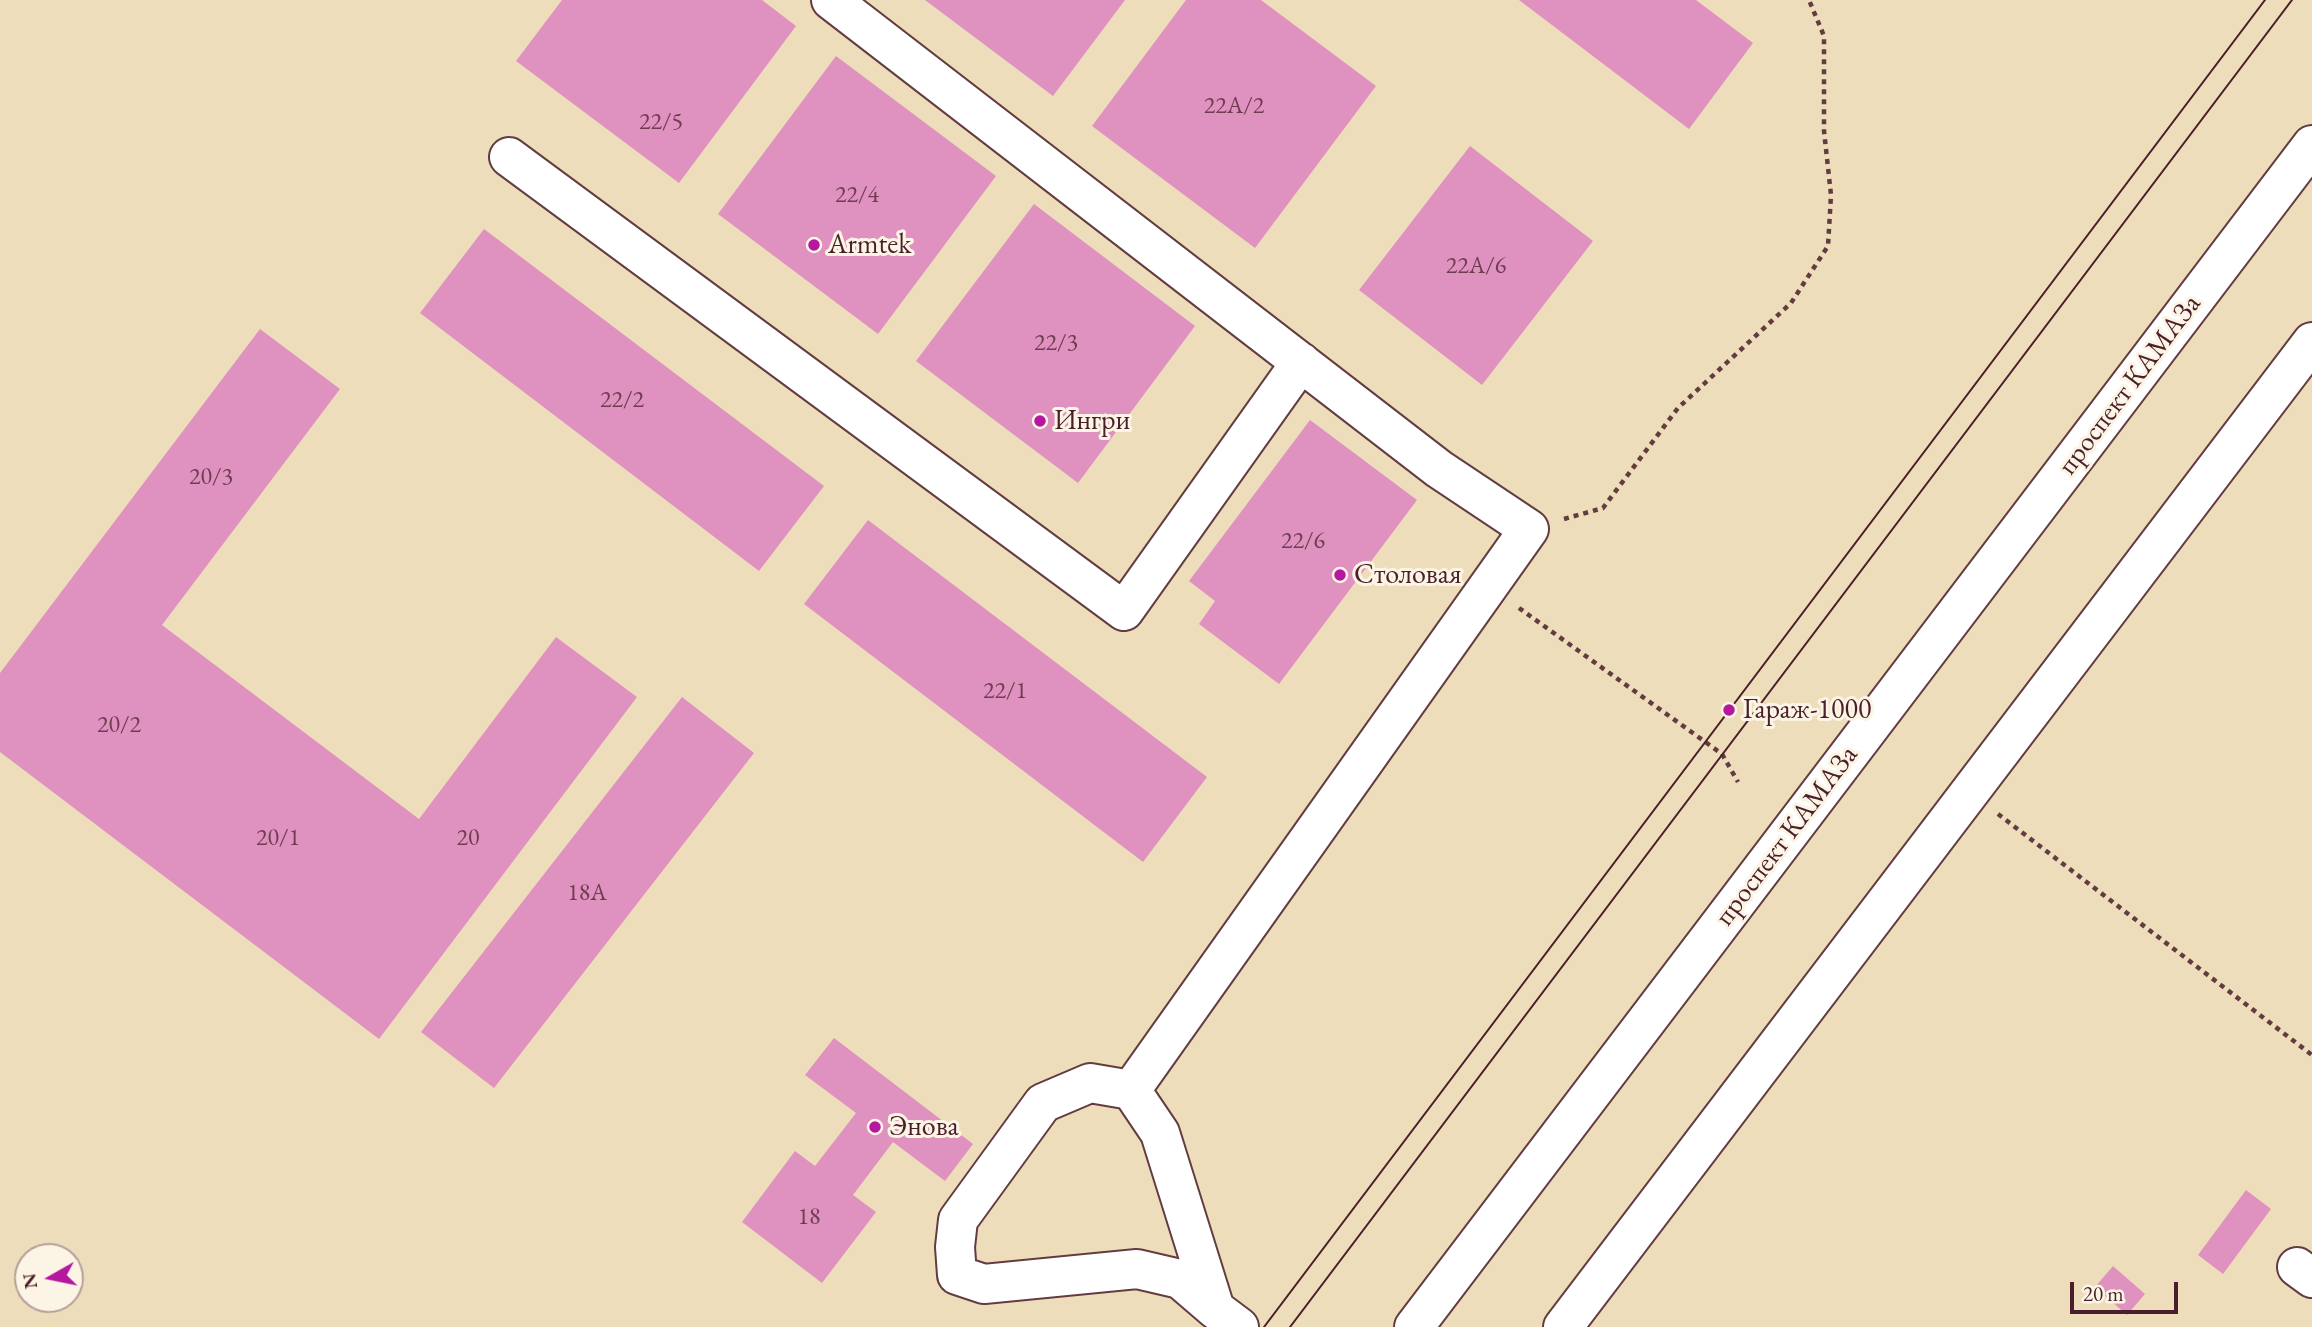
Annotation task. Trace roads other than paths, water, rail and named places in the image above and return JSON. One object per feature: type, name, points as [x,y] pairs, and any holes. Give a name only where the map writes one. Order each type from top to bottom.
[{"type":"main road","points":[[831,0],[1439,469],[1529,529],[1131,1090]]},
{"type":"main road","name":"проспект КАМАЗа","points":[[1414,1327],[2312,145]]},
{"type":"main road","points":[[509,157],[1124,611],[1301,362]]},
{"type":"main road","points":[[1563,1327],[2312,342]]},
{"type":"main road","points":[[1090,1083],[1131,1090],[1160,1133],[1227,1318],[1180,1279],[1137,1269],[984,1284],[957,1275],[955,1247],[958,1220],[1043,1103],[1090,1083]]},
{"type":"tram line","points":[[1264,1327],[2265,0]]},
{"type":"tram line","points":[[1290,1327],[2292,0]]},
{"type":"place","name":"Armtek","points":[[814,245]]},
{"type":"place","name":"Ингри","points":[[1040,421]]},
{"type":"place","name":"Столовая","points":[[1340,575]]},
{"type":"place","name":"Гараж-1000","points":[[1729,710]]},
{"type":"place","name":"Энова","points":[[875,1127]]}]
